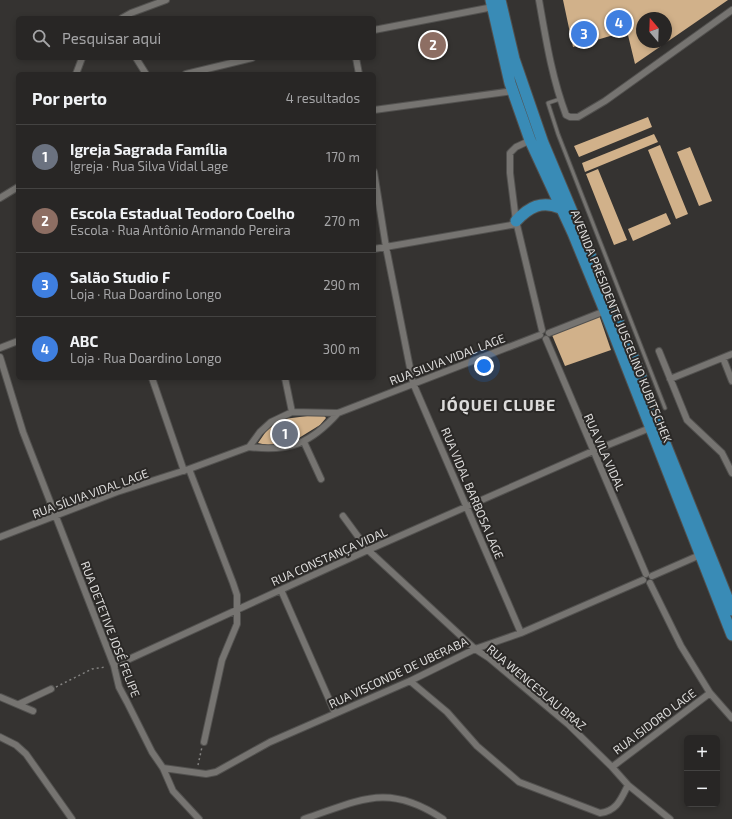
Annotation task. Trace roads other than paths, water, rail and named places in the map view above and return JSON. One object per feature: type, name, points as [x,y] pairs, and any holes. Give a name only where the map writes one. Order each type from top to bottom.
[{"type":"highway","name":"AVENIDA PRESIDENTE JUSCELINO KUBITSCHEK","points":[[495,2],[513,91],[530,140],[605,311],[732,636]]},
{"type":"highway","name":"AVENIDA PRESIDENTE JUSCELINO KUBITSCHEK","points":[[495,2],[543,143],[639,371],[658,426],[732,610]]},
{"type":"highway","points":[[530,140],[537,127]]},
{"type":"highway","points":[[517,222],[529,209],[540,204],[553,204],[560,208]]},
{"type":"street","points":[[126,16],[166,0]]},
{"type":"street","points":[[539,0],[548,52],[560,99],[568,117],[582,115],[605,101],[732,10]]},
{"type":"street","points":[[376,30],[495,2]]},
{"type":"street","points":[[77,72],[81,60]]},
{"type":"street","points":[[137,60],[145,72]]},
{"type":"street","points":[[194,72],[244,60]]},
{"type":"street","points":[[356,60],[359,72]]},
{"type":"street","points":[[376,110],[513,91]]},
{"type":"street","points":[[543,143],[530,140],[516,147],[510,153],[510,173],[517,222],[542,339],[546,339],[550,334],[605,311]]},
{"type":"street","name":"RUA VIDAL BARBOSA LAGE","points":[[376,184],[386,247],[413,383],[468,506],[521,632]]},
{"type":"street","points":[[0,198],[16,188]]},
{"type":"street","points":[[376,249],[517,222]]},
{"type":"street","points":[[541,333],[546,330],[550,334]]},
{"type":"street","name":"RUA SILVIA VIDAL LAGE","points":[[249,447],[260,432],[271,422],[292,412],[338,414],[541,333]]},
{"type":"street","name":"RUA VILA VIDAL","points":[[546,339],[647,577]]},
{"type":"street","points":[[0,348],[16,342]]},
{"type":"street","points":[[659,351],[687,420],[722,453],[732,474]]},
{"type":"street","points":[[670,379],[732,354]]},
{"type":"street","name":"RUA DETETIVE JOSÉ FELIPE","points":[[0,357],[23,432],[114,666],[116,678],[152,752],[163,768],[173,791],[199,819]]},
{"type":"street","points":[[723,358],[732,381]]},
{"type":"street","points":[[153,380],[186,470],[237,595],[237,624],[222,660],[204,742]]},
{"type":"street","points":[[285,380],[292,412]]},
{"type":"street","points":[[186,470],[249,447],[276,449],[304,442],[316,434],[338,414]]},
{"type":"street","name":"RUA CONSTANÇA VIDAL","points":[[114,666],[368,550],[593,451],[650,428]]},
{"type":"street","points":[[304,442],[321,479]]},
{"type":"street","name":"RUA SÍLVIA VIDAL LAGE","points":[[0,538],[117,492],[186,470]]},
{"type":"street","name":"RUA WENCESLAU BRAZ","points":[[343,516],[368,550],[475,649],[495,662],[569,726],[612,767],[628,785],[670,819]]},
{"type":"street","name":"RUA VISCONDE DE UBERABA","points":[[163,768],[211,774],[270,742],[410,681],[475,649],[521,632],[700,555]]},
{"type":"street","points":[[647,577],[647,584],[650,583],[681,646],[710,693],[732,718]]},
{"type":"street","points":[[281,590],[335,713]]},
{"type":"street","points":[[410,681],[447,712],[477,746],[519,782],[600,813],[614,809],[628,785]]},
{"type":"street","points":[[19,704],[51,689]]},
{"type":"street","name":"RUA ISIDORO LAGE","points":[[612,767],[710,693]]},
{"type":"street","points":[[0,697],[33,710]]},
{"type":"street","points":[[0,737],[16,745],[26,754],[72,819]]},
{"type":"street","points":[[304,819],[361,799],[386,796],[415,802],[444,819]]},
{"type":"lane","points":[[560,99],[548,103],[558,134],[666,408]]},
{"type":"place","name":"ABC","points":[[619,23]]},
{"type":"place","name":"Salão Studio F","points":[[584,34]]},
{"type":"place","name":"Escola Estadual Teodoro Coelho","points":[[433,45]]},
{"type":"place","name":"Igreja Sagrada Família","points":[[285,434]]},
{"type":"district","name":"JÓQUEI CLUBE","points":[[498,404]]}]
